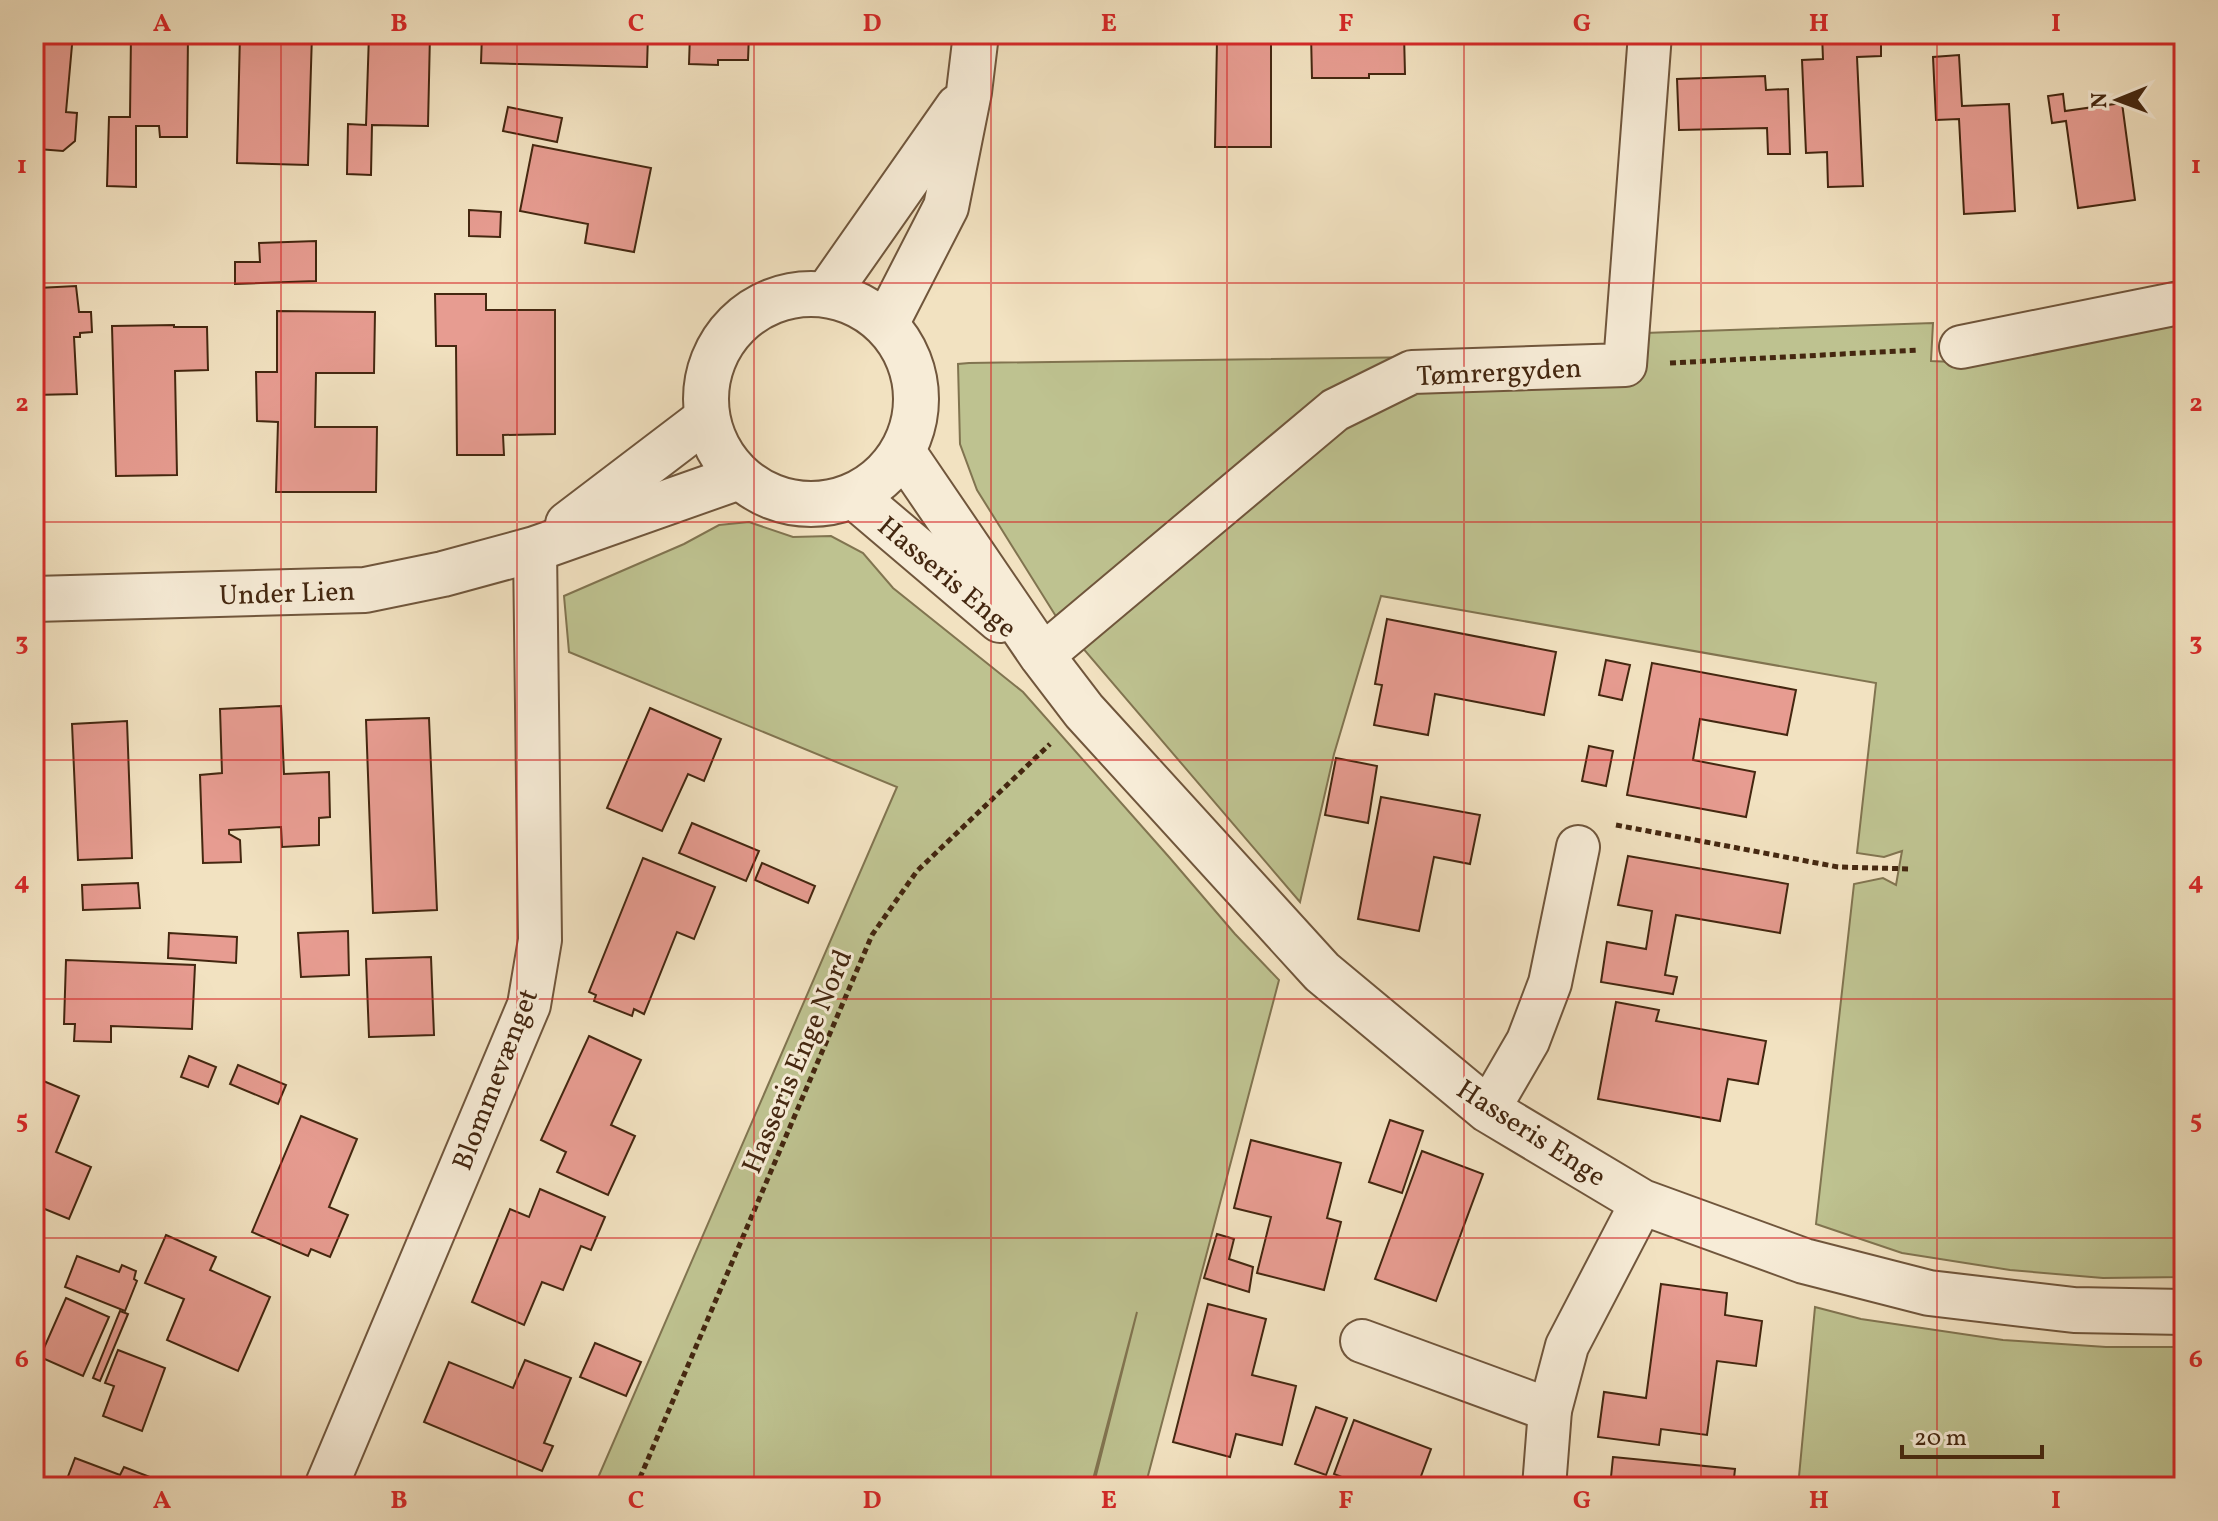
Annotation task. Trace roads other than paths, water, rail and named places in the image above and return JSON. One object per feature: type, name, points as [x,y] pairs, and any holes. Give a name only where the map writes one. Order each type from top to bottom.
[{"type":"street","points":[[886,324],[946,207],[969,92],[976,34]]},
{"type":"street","name":"Tømrergyden","points":[[1042,656],[1335,410],[1412,372],[1625,365],[1650,34]]},
{"type":"street","points":[[827,294],[969,92]]},
{"type":"street","points":[[793,294],[827,294],[859,304],[886,324],[906,352],[916,385],[915,419],[903,452],[882,478],[854,496],[824,505],[793,504],[764,495],[739,477],[718,450],[706,419],[706,385],[715,353],[734,326],[761,305],[793,294]]},
{"type":"street","points":[[1961,347],[2184,302]]},
{"type":"street","name":"Under Lien","points":[[535,549],[706,419]]},
{"type":"street","name":"Hasseris Enge","points":[[903,452],[1042,656],[1084,711],[1322,972],[1488,1110],[1642,1202],[1804,1261],[1929,1293],[2074,1310],[2184,1312]]},
{"type":"street","name":"Under Lien","points":[[34,599],[365,590],[443,574],[535,549],[739,477]]},
{"type":"street","name":"Hasseris Enge","points":[[854,496],[1042,656]]},
{"type":"street","name":"Blommevænget","points":[[326,1487],[529,1005],[540,940],[535,549]]},
{"type":"street","points":[[1488,1110],[1528,1041],[1550,983],[1578,847]]},
{"type":"street","points":[[1544,1487],[1550,1410],[1567,1346],[1642,1202]]},
{"type":"street","points":[[1362,1341],[1550,1410]]}]
